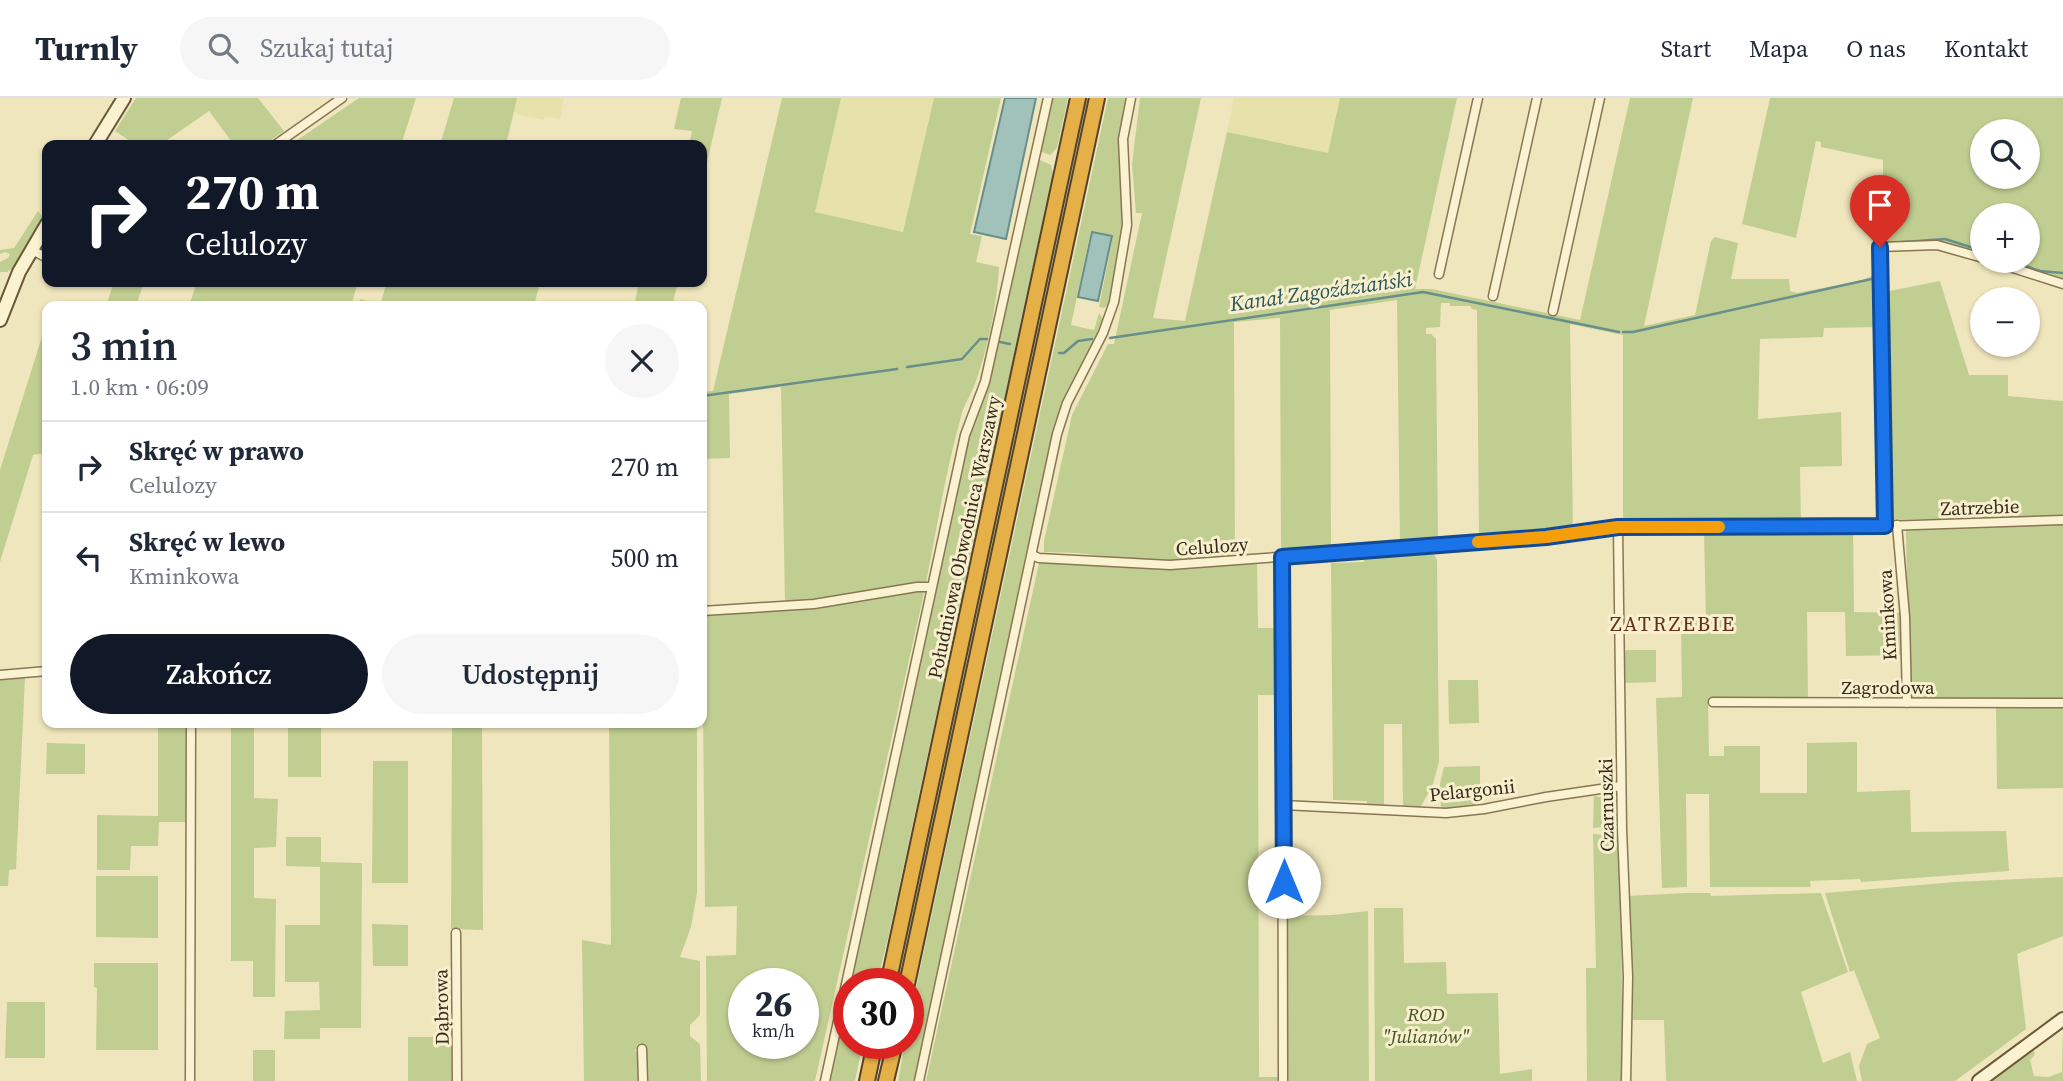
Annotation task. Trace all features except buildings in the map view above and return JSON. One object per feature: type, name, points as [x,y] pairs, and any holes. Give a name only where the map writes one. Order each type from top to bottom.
[{"type":"highway","name":"Południowa Obwodnica Warszawy","points":[[891,968],[1078,98]]},
{"type":"highway","name":"Południowa Obwodnica Warszawy","points":[[910,968],[1097,98]]},
{"type":"highway","points":[[867,1081],[872,1059]]},
{"type":"highway","points":[[887,1081],[892,1059]]},
{"type":"street","points":[[98,140],[124,98]]},
{"type":"street","points":[[282,140],[342,98]]},
{"type":"street","points":[[825,1081],[965,435],[985,382],[1048,98]]},
{"type":"street","points":[[919,1081],[1062,417],[1103,332],[1114,302],[1127,225],[1123,139],[1131,98]]},
{"type":"street","points":[[1440,274],[1478,98]]},
{"type":"street","points":[[1493,296],[1537,98]]},
{"type":"street","points":[[1553,311],[1600,98]]},
{"type":"street","points":[[0,320],[13,285],[42,233]]},
{"type":"street","points":[[1885,526],[1880,247],[1937,245],[1970,254]]},
{"type":"street","points":[[32,250],[42,255]]},
{"type":"street","points":[[2029,273],[2063,284]]},
{"type":"street","points":[[0,279],[13,285]]},
{"type":"street","name":"Zatrzebie","points":[[1898,525],[2063,520]]},
{"type":"street","name":"Celulozy","points":[[1032,555],[1039,558],[1170,565],[1546,537],[1618,527],[1898,525]]},
{"type":"street","name":"Kminkowa","points":[[1898,525],[1905,617],[1906,703]]},
{"type":"street","name":"Czarnuszki","points":[[1618,527],[1621,786],[1628,977],[1626,1081]]},
{"type":"street","points":[[1282,557],[1283,1081]]},
{"type":"street","points":[[707,611],[814,604],[917,587],[932,587]]},
{"type":"street","points":[[0,675],[42,671]]},
{"type":"street","name":"Zagrodowa","points":[[1713,702],[2063,703]]},
{"type":"street","points":[[190,1081],[191,728]]},
{"type":"street","name":"Pelargonii","points":[[1283,805],[1446,813],[1621,786]]},
{"type":"street","name":"Dąbrowa","points":[[456,933],[457,1081]]},
{"type":"street","points":[[1979,1081],[2063,1019]]},
{"type":"street","points":[[642,1049],[642,1081]]},
{"type":"shaded area","points":[[517,98],[564,98],[560,119],[545,116],[544,120],[518,115],[513,111]]},
{"type":"shaded area","points":[[841,98],[934,98],[904,232],[814,212]]},
{"type":"shaded area","points":[[1234,98],[1340,98],[1328,153],[1227,132]]},
{"type":"green space","points":[[136,98],[258,98],[284,131],[271,140],[230,140],[209,111],[167,140],[128,140],[115,131]]},
{"type":"green space","points":[[359,98],[416,98],[403,140],[297,140]]},
{"type":"green space","points":[[454,98],[517,98],[507,140],[441,140]]},
{"type":"green space","points":[[681,98],[722,98],[707,162],[707,140],[690,140],[692,131],[674,129]]},
{"type":"green space","points":[[782,98],[841,98],[815,212],[903,232],[934,98],[1001,98],[970,234],[982,236],[976,262],[999,267],[994,311],[980,370],[963,409],[956,434],[926,583],[801,603],[785,602],[781,387],[729,394],[730,458],[707,459],[707,392],[713,391]]},
{"type":"green space","points":[[1051,98],[1068,98],[1057,148],[1050,155],[1042,152],[1040,148]]},
{"type":"green space","points":[[1086,98],[1090,98],[903,968],[898,968]]},
{"type":"green space","points":[[1108,98],[1128,98],[1121,249],[1109,304],[1104,308],[1099,307],[1113,236],[1091,231],[1071,325],[1094,330],[1099,313],[1104,320],[1059,413],[924,1035],[924,968],[920,968]]},
{"type":"green space","points":[[1140,98],[1201,98],[1153,318],[1185,321],[1227,132],[1328,153],[1340,98],[1457,98],[1415,289],[1432,289],[1580,320],[1630,98],[1693,98],[1644,326],[1695,315],[1711,241],[1715,237],[1738,243],[1731,279],[1789,279],[1790,291],[1797,293],[1878,276],[1879,327],[1824,328],[1823,337],[1760,339],[1758,419],[1841,412],[1842,466],[1800,467],[1801,524],[1623,521],[1623,335],[1570,324],[1573,529],[1479,538],[1477,310],[1470,306],[1441,303],[1440,327],[1426,328],[1426,334],[1431,334],[1436,339],[1438,542],[1400,545],[1397,300],[1330,310],[1331,550],[1281,553],[1280,318],[1234,322],[1235,559],[1150,562],[1077,553],[1044,552],[1044,541],[1072,415],[1108,344],[1114,344],[1142,213],[1136,213],[1132,164]]},
{"type":"green space","points":[[1770,98],[2063,98],[2063,279],[2040,272],[2040,203],[1970,203],[1970,251],[1941,243],[1883,246],[1883,160],[1821,147],[1821,142],[1816,141],[1796,238],[1742,224]]},
{"type":"green space","points":[[1040,160],[1051,165],[1053,174],[888,938],[881,968],[853,968],[967,436],[1028,200],[1032,196],[1037,163]]},
{"type":"green space","points":[[38,211],[42,219],[13,268],[0,272],[0,262],[10,254],[0,254],[0,250],[14,248]]},
{"type":"green space","points":[[1940,281],[1969,375],[2008,375],[2008,396],[2063,401],[2063,517],[1888,520],[1884,292]]},
{"type":"green space","points":[[112,287],[142,287],[138,301],[108,301]]},
{"type":"green space","points":[[195,287],[357,287],[352,301],[191,301]]},
{"type":"green space","points":[[385,287],[539,287],[535,301],[381,301]]},
{"type":"green space","points":[[638,287],[677,287],[673,301],[635,301]]},
{"type":"green space","points":[[42,337],[42,454],[33,455],[0,562],[0,470]]},
{"type":"green space","points":[[2063,523],[2063,700],[1909,700],[1906,530]]},
{"type":"green space","points":[[1853,531],[1854,612],[1902,613],[1903,655],[1846,656],[1845,612],[1807,612],[1808,699],[1708,699],[1709,756],[1724,756],[1724,746],[1760,746],[1760,793],[1807,793],[1807,743],[1857,742],[1857,792],[1910,790],[1911,832],[2006,831],[2009,871],[1861,882],[1860,879],[1810,881],[1811,887],[1710,887],[1709,794],[1686,794],[1687,887],[1662,888],[1656,698],[1682,697],[1681,619],[1706,618],[1704,532]]},
{"type":"green space","points":[[1431,549],[1437,560],[1439,762],[1433,784],[1420,808],[1403,808],[1402,724],[1384,724],[1384,807],[1367,806],[1367,801],[1333,800],[1331,563],[1364,562],[1364,554]]},
{"type":"green space","points":[[1257,562],[1258,628],[1280,628],[1281,695],[1258,695],[1259,1077],[1281,1077],[1281,1081],[926,1081],[1039,563],[1103,563],[1172,568]]},
{"type":"green space","points":[[919,590],[924,593],[840,968],[833,968],[833,1000],[815,1081],[707,1081],[706,956],[736,955],[737,906],[705,907],[703,728],[707,728],[707,614],[811,608]]},
{"type":"green space","points":[[1622,650],[1656,650],[1656,682],[1623,683]]},
{"type":"green space","points":[[25,678],[16,869],[9,870],[8,886],[0,886],[0,680]]},
{"type":"green space","points":[[1448,680],[1478,680],[1479,723],[1449,724]]},
{"type":"green space","points":[[1996,706],[2063,706],[2063,788],[1997,789]]},
{"type":"green space","points":[[158,728],[186,728],[186,822],[159,822],[158,846],[131,846],[130,870],[97,870],[97,815],[158,816]]},
{"type":"green space","points":[[231,728],[254,728],[254,798],[278,799],[276,847],[254,848],[254,898],[276,899],[275,997],[253,997],[253,961],[231,961]]},
{"type":"green space","points":[[288,728],[321,728],[321,777],[288,777]]},
{"type":"green space","points":[[452,728],[482,728],[483,930],[451,929]]},
{"type":"green space","points":[[609,728],[697,728],[697,893],[691,927],[680,957],[700,961],[700,1015],[690,1025],[690,1036],[700,1044],[701,1081],[645,1081],[644,1048],[635,1049],[638,1081],[584,1081],[582,940],[611,945]]},
{"type":"green space","points":[[47,743],[85,744],[85,774],[46,774]]},
{"type":"green space","points":[[373,761],[408,761],[408,883],[372,883]]},
{"type":"green space","points":[[1480,766],[1480,808],[1441,810],[1440,783],[1444,767]]},
{"type":"green space","points":[[1594,796],[1612,799],[1616,806],[1617,826],[1593,828]]},
{"type":"green space","points":[[1593,834],[1620,836],[1623,1081],[1587,1081],[1586,968],[1596,968]]},
{"type":"green space","points":[[286,837],[321,837],[321,862],[362,863],[361,1028],[320,1028],[320,1039],[284,1039],[285,1011],[320,1010],[319,982],[285,982],[285,925],[320,925],[320,867],[286,866]]},
{"type":"green space","points":[[96,876],[158,876],[158,938],[96,937]]},
{"type":"green space","points":[[2063,877],[2063,936],[2017,954],[2026,1029],[1955,1081],[1862,1081],[1859,1066],[1867,1044],[1880,1038],[1854,970],[1850,972],[1825,893],[1955,882]]},
{"type":"green space","points":[[1710,893],[1711,896],[1821,893],[1848,972],[1801,992],[1823,1063],[1850,1052],[1857,1081],[1666,1081],[1664,1020],[1630,1020],[1627,896]]},
{"type":"green space","name":"ROD \"Julianów\"","points":[[1374,908],[1403,908],[1404,963],[1446,962],[1447,994],[1498,993],[1500,1074],[1532,1069],[1532,1081],[1375,1081]]},
{"type":"green space","points":[[1368,911],[1369,1081],[1285,1081],[1286,916]]},
{"type":"green space","points":[[372,924],[408,925],[408,966],[373,966]]},
{"type":"green space","points":[[94,963],[158,963],[158,1050],[96,1050],[97,988],[94,987]]},
{"type":"green space","points":[[7,1002],[45,1002],[45,1058],[5,1058]]},
{"type":"green space","points":[[2063,1026],[2063,1081],[1991,1081],[2033,1050],[2035,1054],[2030,1060],[2034,1076],[2049,1077],[2062,1072]]},
{"type":"green space","points":[[408,1037],[452,1037],[452,1081],[408,1081]]},
{"type":"green space","points":[[253,1050],[275,1050],[275,1081],[253,1081]]},
{"type":"green space","points":[[834,1059],[860,1059],[855,1081],[829,1081]]},
{"type":"green space","points":[[902,1059],[919,1059],[914,1081],[898,1081]]},
{"type":"water","points":[[1005,98],[1036,98],[1006,239],[974,232]]},
{"type":"water","points":[[1092,232],[1112,236],[1098,301],[1078,297]]},
{"type":"waterway","name":"Kanał Zagoździański","points":[[1890,243],[1945,239],[1970,247]]},
{"type":"waterway","name":"Kanał Zagoździański","points":[[1876,243],[1876,264]]},
{"type":"waterway","name":"Kanał Zagoździański","points":[[2040,271],[2063,273]]},
{"type":"waterway","name":"Kanał Zagoździański","points":[[1623,332],[1876,278]]},
{"type":"waterway","name":"Kanał Zagoździański","points":[[1110,338],[1423,292],[1619,332]]},
{"type":"waterway","name":"Kanał Zagoździański","points":[[907,367],[962,359],[980,339],[987,339]]},
{"type":"waterway","name":"Kanał Zagoździański","points":[[1059,353],[1064,353],[1078,341],[1092,339]]},
{"type":"waterway","name":"Kanał Zagoździański","points":[[1000,342],[1010,344]]},
{"type":"waterway","name":"Kanał Zagoździański","points":[[707,395],[897,369]]},
{"type":"slow traffic","points":[[1478,542],[1546,537],[1618,527],[1719,527]]},
{"type":"district","name":"ZATRZEBIE","points":[[1673,623]]},
{"type":"route","points":[[1284,882],[1282,557],[1546,537],[1618,527],[1885,526],[1880,247]]}]
